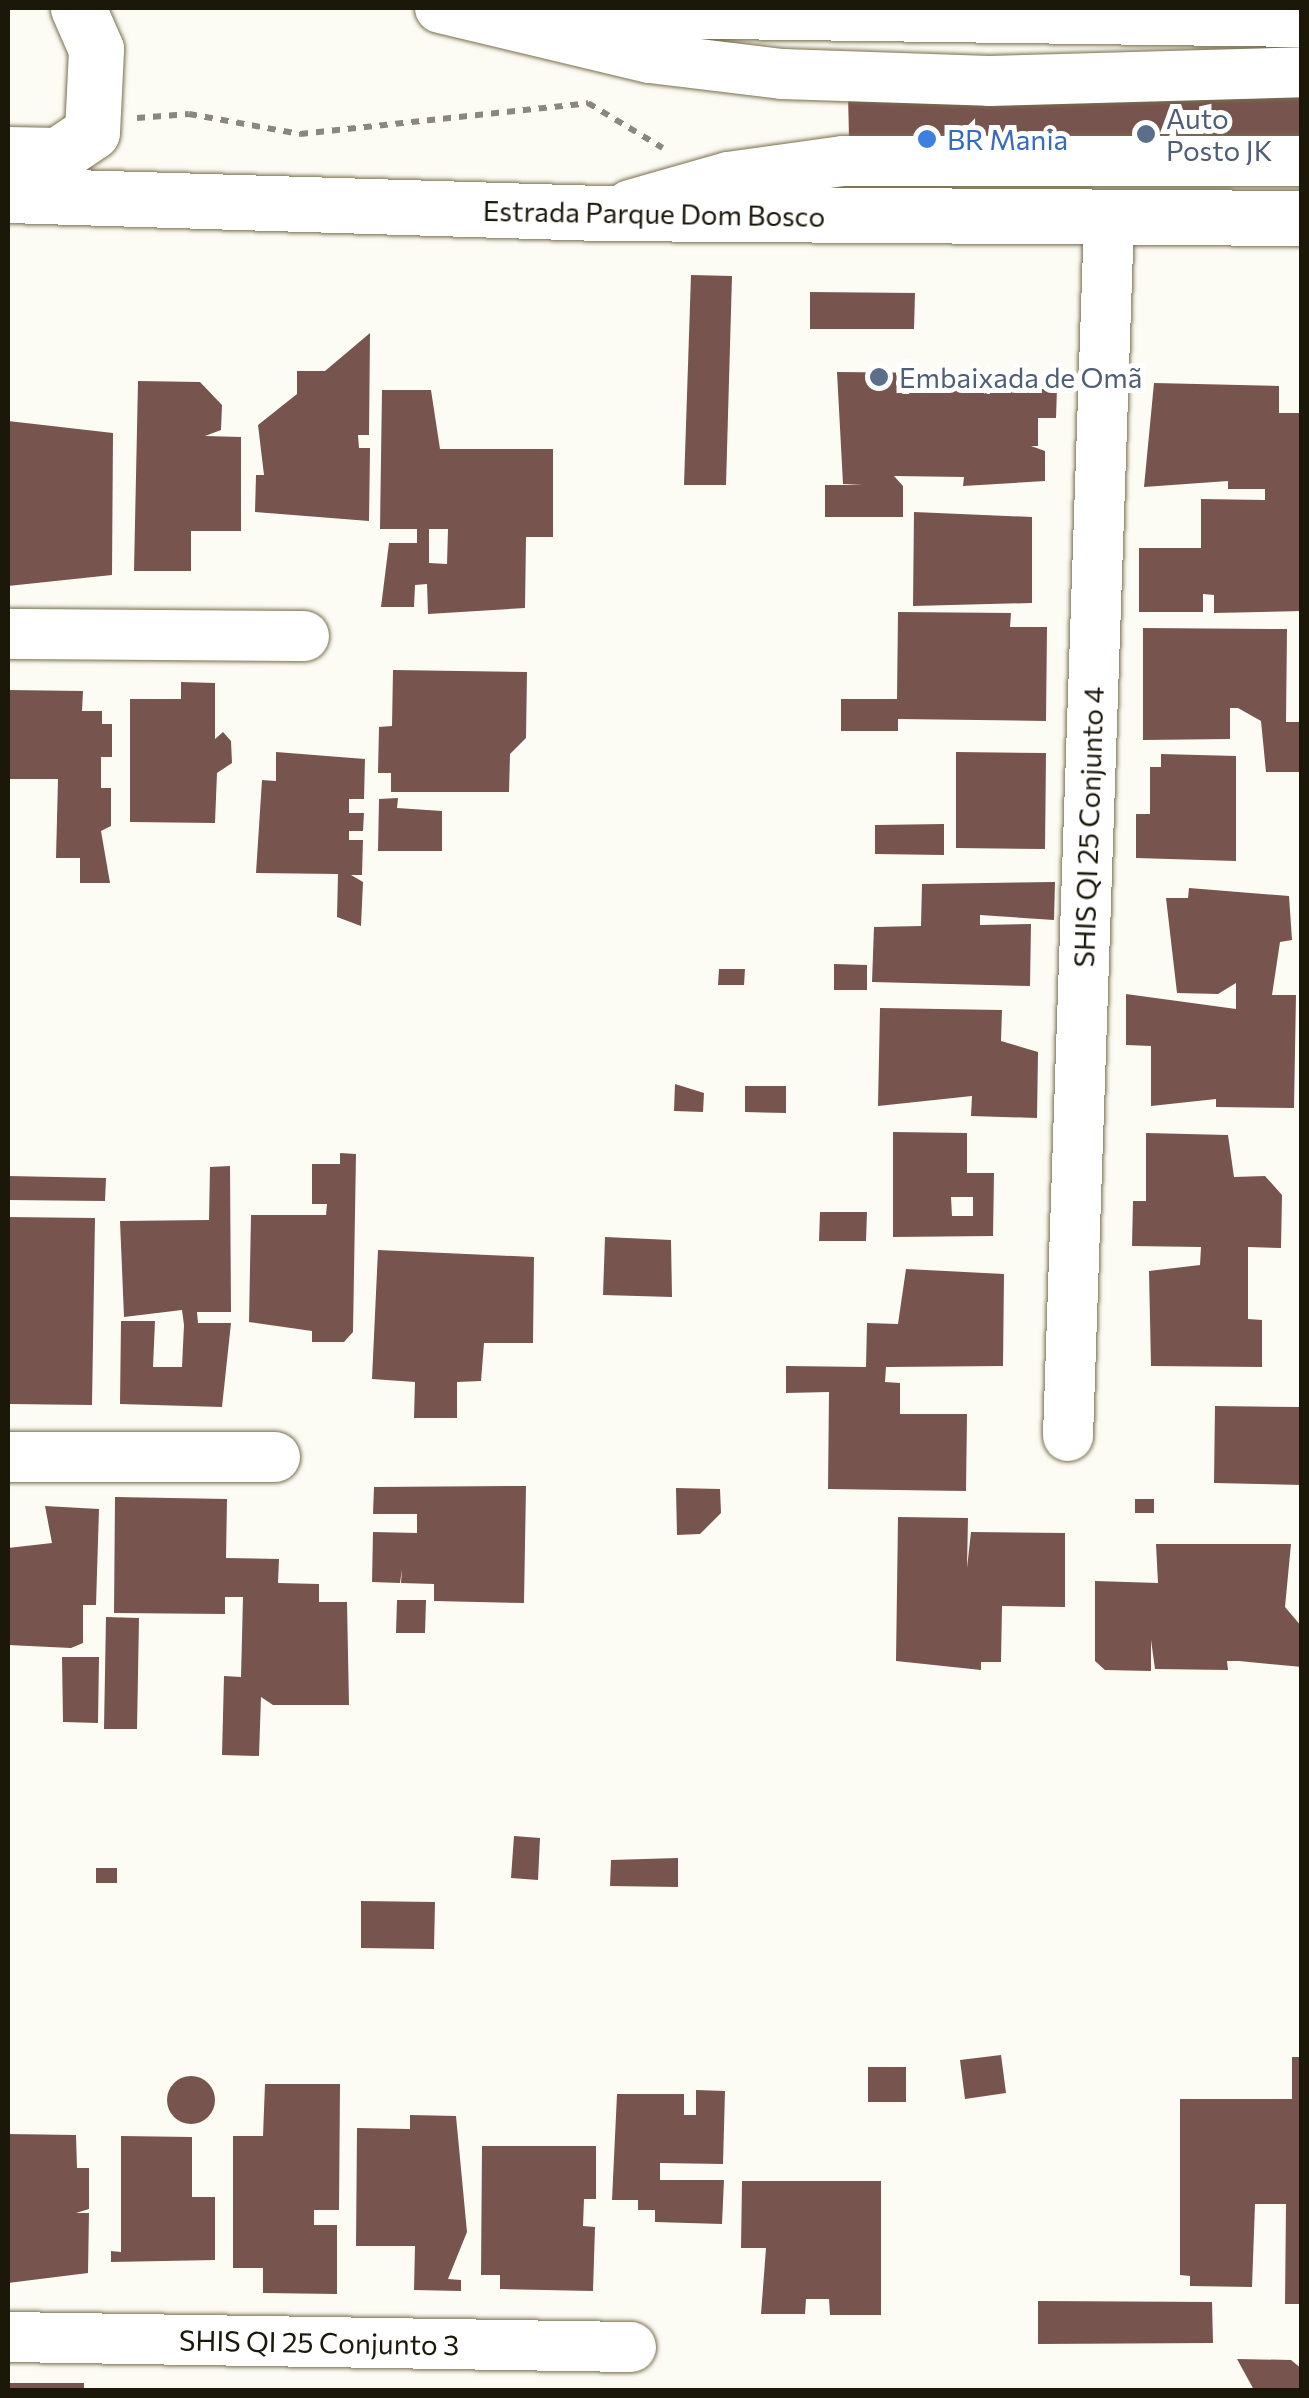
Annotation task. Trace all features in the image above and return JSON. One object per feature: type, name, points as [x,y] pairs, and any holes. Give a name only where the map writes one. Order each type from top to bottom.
[{"type":"main road","points":[[8,154],[76,148],[92,120],[96,48],[78,8]]},
{"type":"main road","points":[[504,8],[1302,19]]},
{"type":"main road","name":"Estrada Parque Dom Bosco","points":[[8,195],[601,213],[1302,218]]},
{"type":"street","points":[[440,8],[650,58],[782,74],[989,82],[1302,72]]},
{"type":"street","points":[[601,213],[728,177],[842,161],[1302,161]]},
{"type":"street","name":"SHIS QI 25 Conjunto 4","points":[[1068,1436],[1108,219]]},
{"type":"street","points":[[8,634],[304,636]]},
{"type":"street","points":[[8,1457],[274,1457]]},
{"type":"street","name":"SHIS QI 25 Conjunto 3","points":[[8,2337],[632,2347]]},
{"type":"path","points":[[92,120],[189,114],[300,134],[588,103],[680,158]]},
{"type":"building","points":[[1302,75],[1302,155],[849,137],[848,95]]},
{"type":"building","points":[[691,275],[732,276],[726,485],[684,485]]},
{"type":"building","points":[[810,292],[915,293],[914,329],[810,329]]},
{"type":"building","points":[[370,333],[369,435],[358,435],[359,448],[370,448],[369,521],[255,512],[256,475],[264,475],[258,425],[297,394],[297,371],[325,371]]},
{"type":"building","points":[[837,372],[1039,374],[1039,389],[1057,389],[1056,418],[1038,418],[1038,446],[1031,446],[1045,451],[1045,481],[963,486],[964,477],[894,476],[903,486],[903,517],[825,517],[825,485],[863,485],[843,484]]},
{"type":"building","points":[[138,381],[200,382],[222,405],[221,430],[205,436],[241,437],[241,531],[191,531],[191,571],[134,571]]},
{"type":"building","points":[[1154,383],[1279,386],[1279,413],[1302,413],[1302,611],[1214,613],[1214,595],[1203,594],[1203,612],[1139,612],[1139,548],[1201,548],[1201,499],[1265,500],[1265,489],[1228,489],[1228,481],[1144,487]]},
{"type":"building","points":[[382,390],[431,390],[440,449],[553,449],[553,537],[526,537],[525,608],[428,614],[427,584],[415,585],[414,607],[381,607],[389,543],[417,543],[417,529],[380,529]],"holes":[[[429,529],[448,529],[447,564],[429,563]]]},
{"type":"building","points":[[8,421],[113,433],[112,575],[8,586]]},
{"type":"building","points":[[914,512],[1032,517],[1032,603],[913,606]]},
{"type":"building","points":[[898,612],[1011,613],[1010,627],[1047,627],[1046,721],[898,719],[898,731],[841,731],[841,699],[897,699]]},
{"type":"building","points":[[1143,628],[1287,629],[1286,722],[1302,722],[1302,772],[1266,772],[1261,721],[1238,708],[1230,708],[1230,739],[1143,740]]},
{"type":"building","points":[[393,670],[527,672],[526,738],[510,754],[509,792],[391,792],[391,773],[378,773],[379,727],[392,726]]},
{"type":"building","points":[[181,682],[215,683],[215,739],[223,732],[231,741],[232,763],[217,773],[215,823],[130,822],[130,699],[181,699]]},
{"type":"building","points":[[8,690],[83,691],[82,711],[102,711],[102,724],[112,724],[112,757],[101,757],[101,788],[111,788],[111,826],[101,831],[110,883],[80,883],[80,858],[56,858],[58,779],[8,779]]},
{"type":"building","points":[[276,752],[365,759],[364,799],[349,799],[349,813],[364,813],[363,831],[349,831],[349,840],[363,840],[362,875],[351,875],[363,882],[361,926],[337,917],[338,874],[256,873],[262,780],[276,781]]},
{"type":"building","points":[[956,752],[1046,753],[1045,849],[956,848]]},
{"type":"building","points":[[1161,754],[1236,756],[1236,861],[1136,858],[1136,814],[1150,814],[1150,767],[1161,767]]},
{"type":"building","points":[[398,798],[397,808],[442,811],[442,851],[378,851],[379,799]]},
{"type":"building","points":[[944,824],[944,855],[875,854],[875,825]]},
{"type":"building","points":[[1055,882],[1054,920],[980,915],[980,925],[1031,924],[1030,986],[872,982],[874,927],[921,926],[922,884]]},
{"type":"building","points":[[1189,888],[1289,896],[1292,940],[1280,942],[1272,995],[1296,995],[1294,1108],[1216,1107],[1216,1099],[1151,1106],[1151,1046],[1126,1045],[1126,994],[1236,1009],[1236,983],[1218,994],[1177,993],[1166,898],[1188,898]]},
{"type":"building","points":[[834,964],[867,965],[867,990],[834,990]]},
{"type":"building","points":[[719,969],[745,969],[744,985],[718,985]]},
{"type":"building","points":[[880,1008],[1002,1010],[1001,1041],[1038,1052],[1037,1118],[971,1116],[972,1096],[878,1106]]},
{"type":"building","points":[[675,1084],[704,1093],[703,1112],[674,1111]]},
{"type":"building","points":[[745,1086],[786,1086],[786,1113],[745,1112]]},
{"type":"building","points":[[893,1132],[967,1133],[967,1173],[994,1173],[993,1236],[893,1237]],"holes":[[[951,1197],[973,1197],[973,1216],[952,1216]]]},
{"type":"building","points":[[1146,1133],[1228,1135],[1234,1177],[1265,1176],[1282,1195],[1281,1248],[1248,1247],[1248,1319],[1262,1320],[1262,1367],[1151,1366],[1149,1271],[1200,1265],[1201,1247],[1132,1246],[1133,1201],[1146,1201]]},
{"type":"building","points":[[340,1153],[356,1154],[353,1332],[344,1342],[312,1342],[312,1331],[249,1322],[251,1215],[326,1215],[327,1204],[312,1204],[312,1164],[340,1164]]},
{"type":"building","points":[[230,1166],[231,1312],[197,1312],[198,1323],[231,1323],[222,1407],[120,1404],[121,1321],[155,1321],[153,1367],[182,1367],[184,1325],[182,1310],[124,1317],[120,1221],[209,1220],[210,1167]]},
{"type":"building","points":[[8,1176],[106,1178],[105,1201],[8,1200]]},
{"type":"building","points":[[820,1212],[867,1212],[866,1241],[819,1241]]},
{"type":"building","points":[[8,1217],[95,1218],[92,1405],[8,1404]]},
{"type":"building","points":[[605,1237],[671,1240],[672,1297],[603,1295]]},
{"type":"building","points":[[378,1250],[534,1257],[533,1343],[484,1343],[481,1381],[457,1382],[457,1418],[414,1418],[415,1382],[372,1379]]},
{"type":"building","points":[[906,1269],[1004,1274],[1003,1366],[886,1367],[885,1382],[900,1383],[900,1414],[967,1414],[966,1491],[828,1489],[829,1392],[786,1393],[786,1366],[866,1367],[867,1323],[898,1324]]},
{"type":"building","points":[[1215,1406],[1302,1407],[1302,1485],[1214,1483]]},
{"type":"building","points":[[526,1486],[524,1603],[434,1601],[434,1584],[401,1583],[402,1569],[400,1583],[372,1582],[373,1532],[417,1533],[417,1514],[373,1514],[374,1487]]},
{"type":"building","points":[[676,1488],[720,1489],[721,1513],[700,1534],[677,1535]]},
{"type":"building","points":[[115,1497],[227,1499],[226,1558],[279,1559],[278,1583],[319,1584],[319,1602],[347,1602],[349,1705],[273,1705],[261,1697],[259,1756],[222,1755],[224,1676],[241,1677],[243,1597],[225,1597],[225,1614],[114,1613]]},
{"type":"building","points":[[1135,1499],[1154,1499],[1154,1513],[1135,1513]]},
{"type":"building","points":[[45,1506],[99,1509],[96,1605],[83,1605],[83,1643],[71,1648],[8,1645],[8,1548],[52,1543]]},
{"type":"building","points":[[898,1517],[968,1518],[967,1568],[971,1532],[1065,1533],[1065,1607],[1002,1606],[1001,1662],[981,1662],[981,1670],[896,1661]]},
{"type":"building","points":[[1156,1544],[1291,1544],[1285,1607],[1302,1627],[1302,1667],[1227,1661],[1228,1670],[1155,1669],[1151,1640],[1151,1671],[1105,1670],[1095,1661],[1095,1581],[1158,1583]]},
{"type":"building","points":[[397,1600],[426,1600],[425,1633],[396,1633]]},
{"type":"building","points":[[106,1617],[139,1618],[137,1729],[104,1729]]},
{"type":"building","points":[[62,1657],[99,1657],[98,1723],[63,1722]]},
{"type":"building","points":[[514,1836],[540,1838],[538,1880],[511,1878]]},
{"type":"building","points":[[678,1858],[678,1887],[610,1886],[611,1860]]},
{"type":"building","points":[[96,1868],[117,1868],[117,1883],[96,1883]]},
{"type":"building","points":[[361,1901],[435,1902],[434,1949],[361,1948]]},
{"type":"building","points":[[1001,2055],[1006,2093],[965,2099],[960,2060]]},
{"type":"building","points":[[1292,2057],[1302,2057],[1302,2304],[1285,2304],[1286,2204],[1255,2204],[1252,2287],[1190,2286],[1190,2276],[1180,2275],[1180,2099],[1292,2099]]},
{"type":"building","points":[[868,2067],[906,2067],[906,2102],[868,2102]]},
{"type":"building","points":[[191,2076],[208,2083],[215,2100],[208,2117],[191,2124],[174,2117],[167,2100],[174,2083]]},
{"type":"building","points":[[265,2084],[340,2084],[339,2210],[314,2210],[314,2225],[337,2225],[337,2294],[263,2293],[263,2268],[233,2268],[233,2136],[263,2136]]},
{"type":"building","points":[[696,2090],[725,2091],[723,2164],[660,2163],[660,2180],[724,2180],[722,2224],[655,2222],[655,2210],[638,2210],[638,2200],[612,2200],[617,2094],[684,2094],[684,2115],[696,2115]]},
{"type":"building","points":[[410,2115],[456,2116],[467,2232],[448,2279],[461,2280],[461,2291],[414,2290],[415,2246],[356,2246],[357,2128],[410,2129]]},
{"type":"building","points":[[8,2134],[76,2135],[77,2168],[89,2168],[89,2209],[76,2213],[89,2213],[88,2273],[8,2283]]},
{"type":"building","points":[[121,2136],[192,2137],[192,2197],[215,2197],[215,2260],[111,2262],[111,2251],[121,2252]]},
{"type":"building","points":[[482,2146],[596,2146],[596,2199],[584,2199],[583,2226],[595,2227],[593,2291],[500,2289],[500,2275],[481,2275]]},
{"type":"building","points":[[742,2181],[881,2181],[881,2315],[830,2315],[829,2299],[806,2299],[805,2314],[761,2314],[766,2248],[741,2248]]},
{"type":"building","points":[[1038,2301],[1212,2302],[1213,2343],[1038,2344]]},
{"type":"building","points":[[1237,2359],[1291,2360],[1302,2369],[1302,2390],[1254,2390]]},
{"type":"building","points":[[8,2383],[84,2383],[84,2390],[8,2390]]},
{"type":"place","name":"Auto Posto JK","points":[[1146,134]]},
{"type":"place","name":"BR Mania","points":[[927,139]]},
{"type":"place","name":"Embaixada de Omã","points":[[879,377]]}]
